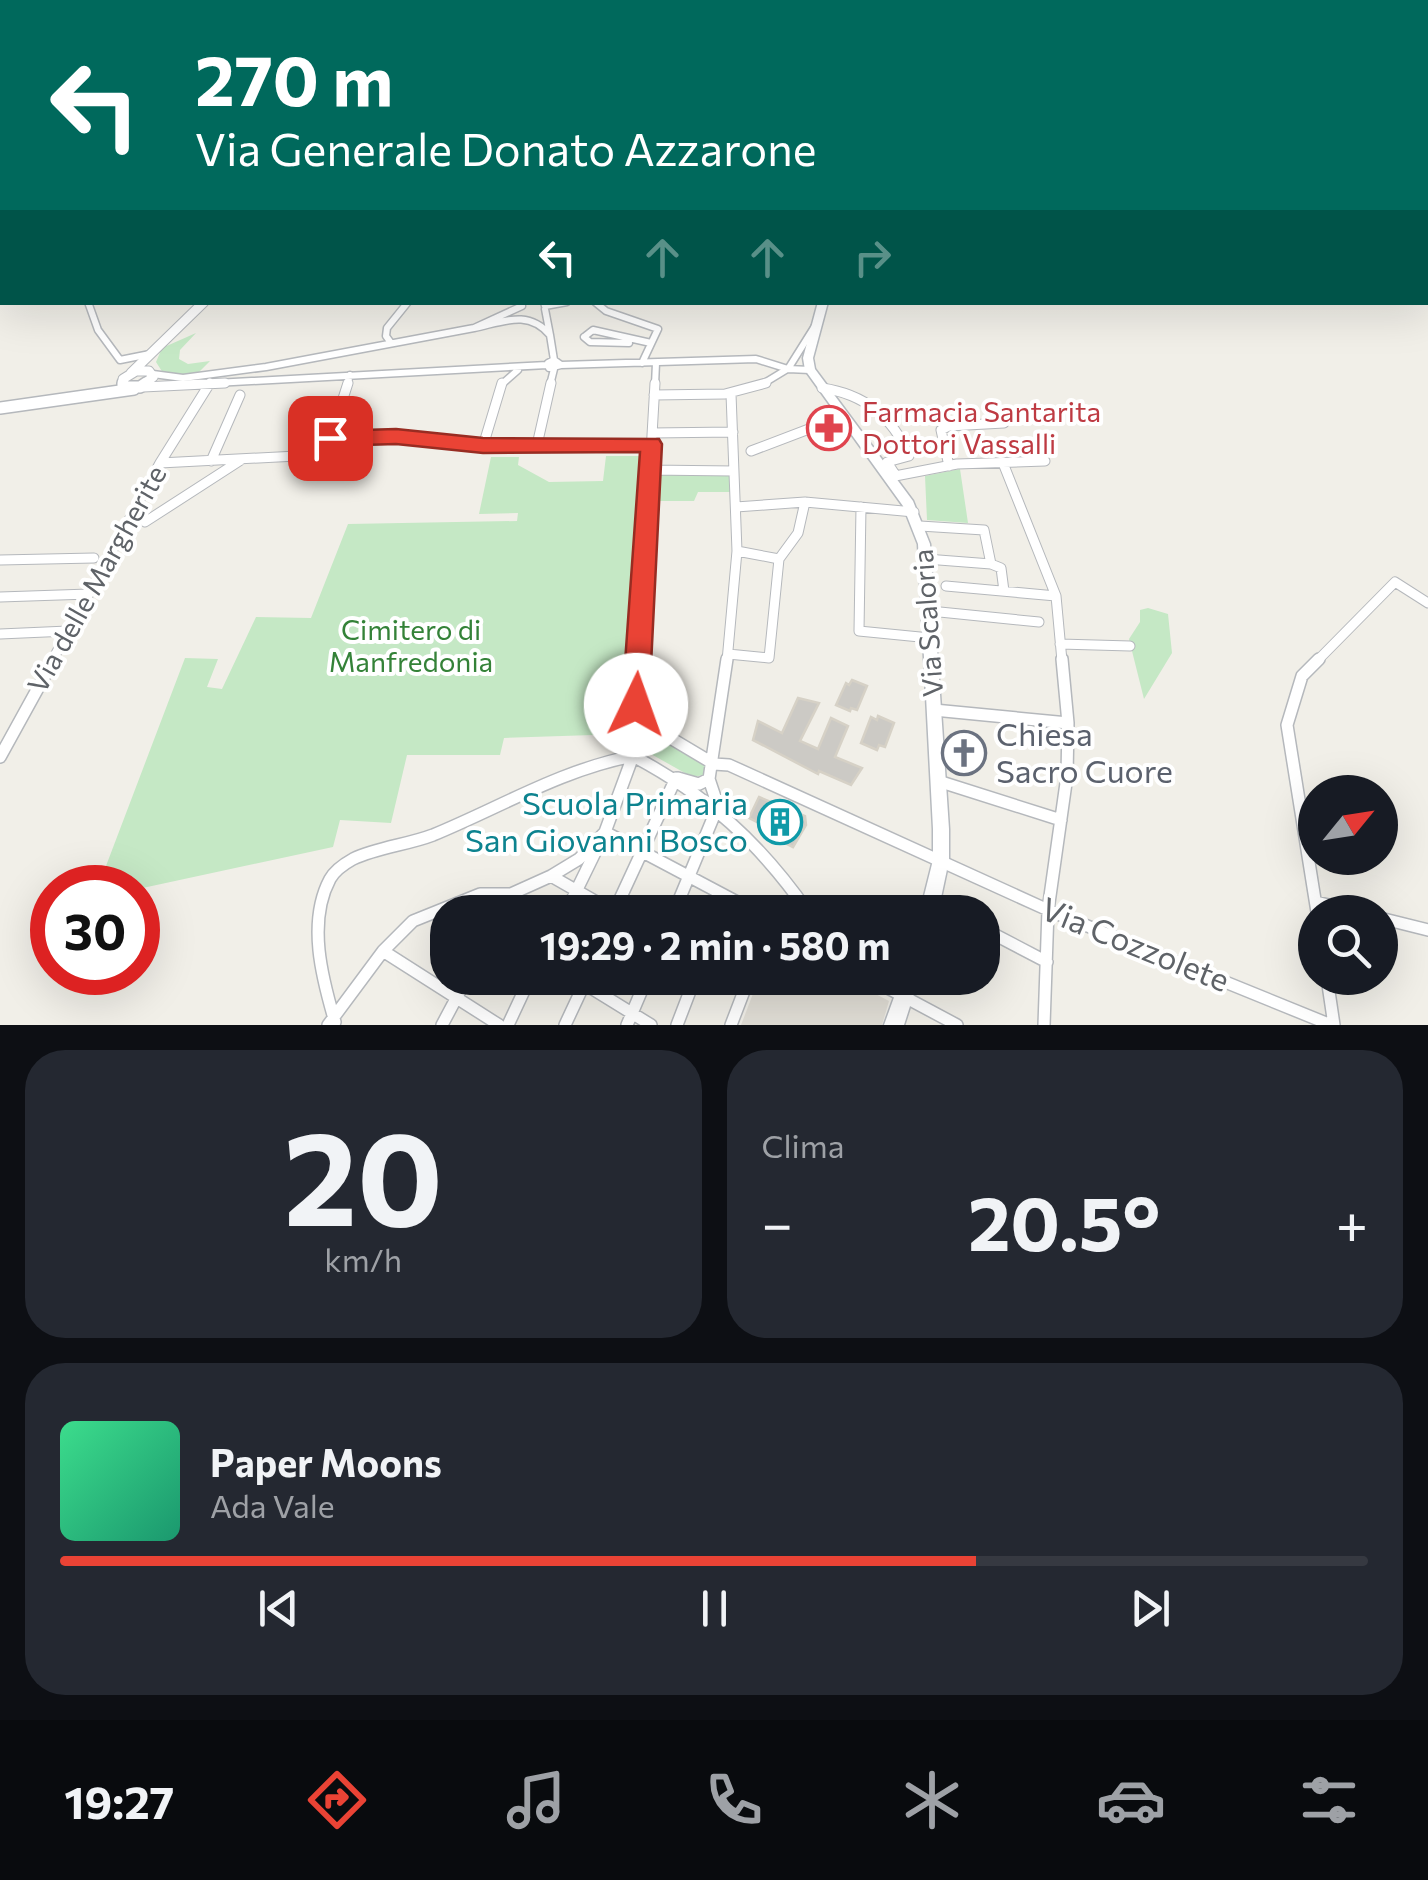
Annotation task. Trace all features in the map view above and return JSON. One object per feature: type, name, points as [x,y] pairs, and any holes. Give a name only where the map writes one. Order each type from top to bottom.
[{"type":"main road","points":[[810,367],[816,324],[824,305]]},
{"type":"main road","name":"Via Scaloria","points":[[810,367],[843,416],[893,476],[917,519],[926,558],[938,781],[941,860],[933,895]]},
{"type":"main road","points":[[894,1025],[904,995]]},
{"type":"street","points":[[89,305],[98,330],[120,360],[150,354]]},
{"type":"street","points":[[94,396],[128,376],[201,305]]},
{"type":"street","points":[[390,343],[387,328],[406,305]]},
{"type":"street","points":[[474,328],[523,305]]},
{"type":"street","points":[[525,305],[522,313],[539,320],[550,335]]},
{"type":"street","points":[[128,376],[149,372],[182,378],[266,369],[528,316],[544,305],[554,365],[537,445]]},
{"type":"street","points":[[599,305],[658,329],[642,363]]},
{"type":"street","points":[[654,395],[731,394],[774,382],[788,369],[816,324]]},
{"type":"street","points":[[593,330],[652,344],[590,342],[584,337],[593,330]]},
{"type":"street","points":[[137,388],[149,372],[150,354]]},
{"type":"street","points":[[266,369],[270,377],[282,377],[756,359],[788,369],[810,367]]},
{"type":"street","points":[[576,895],[606,832],[633,756],[656,362]]},
{"type":"street","points":[[251,380],[266,369]]},
{"type":"street","points":[[483,446],[502,381],[520,369]]},
{"type":"street","points":[[330,438],[350,374]]},
{"type":"street","points":[[128,376],[123,386],[137,388]]},
{"type":"street","points":[[0,408],[137,388],[282,377]]},
{"type":"street","name":"Via delle Margherite","points":[[0,758],[160,463],[210,382]]},
{"type":"street","points":[[178,384],[190,390],[196,402]]},
{"type":"street","points":[[822,388],[872,402],[906,445],[909,456],[887,462],[893,476],[949,466],[1045,461]]},
{"type":"street","points":[[211,461],[240,394]]},
{"type":"street","points":[[681,895],[718,806],[709,779],[728,654],[738,551],[731,394]]},
{"type":"street","points":[[751,451],[843,416]]},
{"type":"street","points":[[949,466],[941,430],[948,426],[964,430],[989,420],[1004,424]]},
{"type":"street","points":[[160,463],[297,456],[330,438],[396,437],[483,446],[733,432]]},
{"type":"street","points":[[145,522],[244,458]]},
{"type":"street","points":[[1002,463],[1056,596],[1068,723],[1061,820],[1048,910],[1044,1025]]},
{"type":"street","points":[[650,470],[734,470]]},
{"type":"street","points":[[736,507],[805,502],[861,507],[984,530],[991,564]]},
{"type":"street","points":[[728,654],[768,658],[779,559],[798,532],[805,502]]},
{"type":"street","points":[[861,507],[859,631],[930,638]]},
{"type":"street","points":[[738,551],[779,559]]},
{"type":"street","points":[[0,560],[94,558]]},
{"type":"street","points":[[926,558],[991,564],[1000,568],[1004,592]]},
{"type":"street","points":[[1314,895],[1287,725],[1302,676],[1395,582],[1428,603]]},
{"type":"street","points":[[946,586],[1056,596]]},
{"type":"street","points":[[0,597],[89,594]]},
{"type":"street","points":[[930,612],[1039,622]]},
{"type":"street","points":[[0,634],[68,631]]},
{"type":"street","points":[[1060,644],[1130,646]]},
{"type":"street","points":[[636,705],[650,729]]},
{"type":"street","points":[[934,710],[1068,723]]},
{"type":"street","points":[[634,732],[650,729],[694,748],[714,764]]},
{"type":"street","points":[[694,748],[708,744],[718,730]]},
{"type":"street","points":[[332,1022],[322,983],[320,944],[330,878],[345,862],[436,837],[597,760],[633,756],[718,806],[773,859],[797,895]]},
{"type":"street","name":"Via Cozzolete","points":[[714,764],[729,765],[1048,910],[1333,1025]]},
{"type":"street","points":[[676,778],[699,784],[709,779]]},
{"type":"street","points":[[622,895],[676,778]]},
{"type":"street","points":[[938,781],[1061,820]]},
{"type":"street","points":[[606,832],[722,895]]},
{"type":"street","points":[[478,895],[511,894],[552,876],[579,859],[606,832]]},
{"type":"street","points":[[552,876],[583,895]]},
{"type":"street","points":[[332,1022],[383,951],[413,921],[430,916]]},
{"type":"street","points":[[1398,922],[1428,930]]},
{"type":"street","points":[[1000,937],[1047,962]]},
{"type":"street","points":[[383,951],[499,1025]]},
{"type":"street","points":[[442,1025],[458,995]]},
{"type":"street","points":[[508,1025],[522,995]]},
{"type":"street","points":[[565,1025],[576,995]]},
{"type":"street","points":[[601,995],[629,1019],[651,1025]]},
{"type":"street","points":[[629,1019],[639,995]]},
{"type":"street","points":[[677,1025],[688,995]]},
{"type":"street","points":[[731,1025],[742,995]]},
{"type":"street","points":[[918,995],[958,1025]]},
{"type":"street","points":[[1329,995],[1333,1025]]},
{"type":"shaded area","points":[[752,995],[878,995],[889,1001],[882,1025],[741,1025]]},
{"type":"green space","points":[[196,333],[180,350],[179,359],[188,364],[210,361],[196,375],[163,373],[156,362],[162,348]]},
{"type":"green space","name":"Cimitero di Manfredonia","points":[[606,456],[645,456],[624,734],[504,738],[500,755],[407,755],[391,823],[340,820],[333,847],[160,884],[160,865],[106,865],[185,658],[218,659],[207,687],[222,689],[256,617],[311,618],[348,524],[517,521],[518,513],[479,514],[491,457],[519,457],[518,465],[549,482],[603,481]]},
{"type":"green space","points":[[960,469],[968,523],[927,520],[925,476]]},
{"type":"green space","points":[[730,474],[730,492],[698,492],[694,501],[659,501],[661,475]]},
{"type":"green space","points":[[1148,608],[1168,614],[1172,653],[1144,699],[1129,639],[1140,622],[1140,610]]},
{"type":"green space","points":[[645,733],[702,759],[707,769],[704,775],[692,777],[642,749],[638,740]]},
{"type":"building","points":[[852,680],[867,686],[857,710],[850,711],[836,705],[846,683],[849,685]]},
{"type":"building","name":"Scuola Primaria San Giovanni Bosco","points":[[798,698],[819,703],[800,741],[818,749],[831,718],[848,726],[835,757],[862,768],[851,785],[819,771],[818,774],[753,740],[758,721],[782,733]]},
{"type":"building","points":[[878,716],[894,723],[885,747],[879,745],[877,750],[861,743],[871,717],[877,720]]},
{"type":"building","name":"Scuola Primaria San Giovanni Bosco","points":[[759,797],[805,816],[806,825],[793,847],[775,838],[775,831],[749,818]]},
{"type":"place","name":"Farmacia Santarita Dottori Vassalli","points":[[829,428]]},
{"type":"place","name":"Chiesa Sacro Cuore","points":[[964,753]]},
{"type":"place","name":"Scuola Primaria San Giovanni Bosco","points":[[780,822]]},
{"type":"route","points":[[330,438],[396,437],[483,446],[651,444],[636,705]]}]
